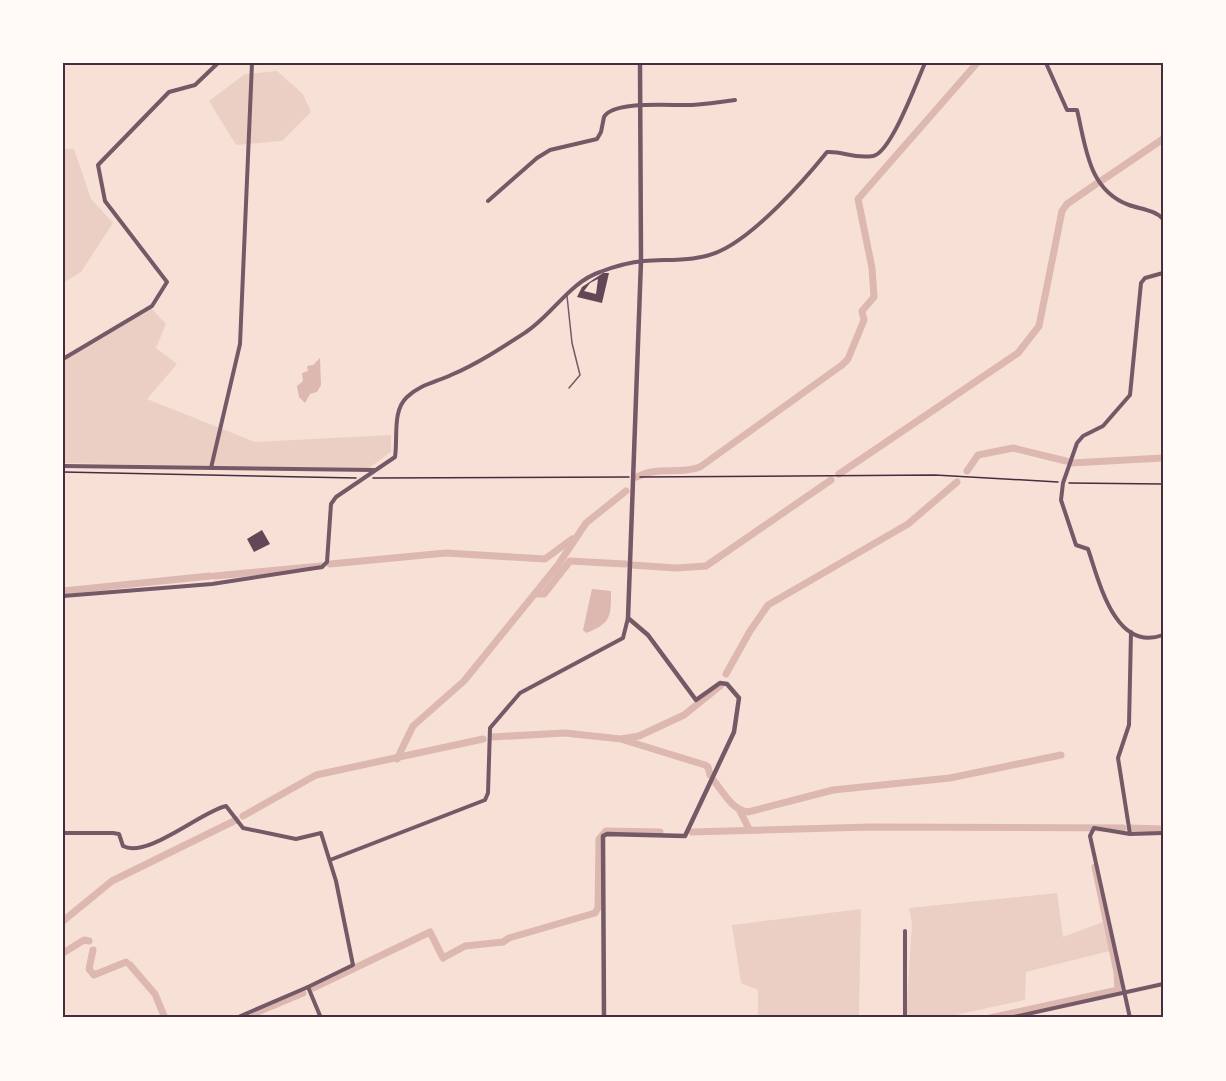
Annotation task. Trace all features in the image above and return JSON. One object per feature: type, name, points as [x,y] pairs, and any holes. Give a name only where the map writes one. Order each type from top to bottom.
[{"type":"street","points":[[63,359],[152,306],[167,282],[105,201],[98,165],[169,92],[195,86],[218,63]]},
{"type":"street","points":[[211,468],[240,344],[252,63]]},
{"type":"street","points":[[330,860],[484,800],[488,794],[490,728],[502,718],[520,693],[623,638],[628,618],[631,477],[641,261],[640,63]]},
{"type":"street","points":[[63,596],[212,584],[322,567],[327,561],[331,504],[336,497],[395,457],[399,431],[396,418],[407,396],[426,384],[461,370],[527,331],[582,282],[600,272],[641,261],[706,257],[722,250],[746,235],[827,152],[854,158],[877,156],[884,149],[894,131],[925,63]]},
{"type":"street","points":[[1046,63],[1067,110],[1077,110],[1090,166],[1097,182],[1114,198],[1161,216],[1163,219]]},
{"type":"street","points":[[488,201],[537,158],[550,150],[597,139],[606,112],[640,105],[693,105],[735,100]]},
{"type":"street","points":[[1163,273],[1145,278],[1141,283],[1130,394],[1103,426],[1083,436],[1077,443],[1063,483],[1061,500],[1071,537],[1076,545],[1088,549],[1109,610],[1131,631],[1150,639],[1163,635]]},
{"type":"street","points":[[63,466],[375,470]]},
{"type":"street","points":[[604,1018],[603,836],[607,834],[685,836],[734,732],[739,699],[727,684],[720,683],[696,700],[648,635],[628,618]]},
{"type":"street","points":[[1130,834],[1118,758],[1129,725],[1131,631]]},
{"type":"street","points":[[63,833],[119,834],[123,846],[138,847],[148,845],[226,806],[243,828],[296,839],[321,833],[330,860],[353,964],[308,987],[237,1018]]},
{"type":"street","points":[[1130,1018],[1090,836],[1094,828],[1130,834],[1163,833]]},
{"type":"street","points":[[905,931],[905,1018]]},
{"type":"street","points":[[1009,1018],[1163,984]]},
{"type":"street","points":[[308,987],[321,1018]]},
{"type":"lane","points":[[567,296],[572,343],[580,375],[569,388]]},
{"type":"path","points":[[63,472],[363,478],[935,475],[1063,483],[1163,484]]},
{"type":"shaded area","points":[[277,71],[303,94],[311,112],[282,141],[236,145],[209,101],[245,74]]},
{"type":"shaded area","points":[[63,149],[74,149],[91,199],[113,223],[81,272],[63,283]]},
{"type":"shaded area","points":[[151,308],[166,324],[156,348],[177,364],[147,399],[255,442],[391,435],[391,452],[366,470],[63,463],[63,356]]},
{"type":"shaded area","points":[[320,358],[321,385],[317,392],[310,394],[305,403],[299,397],[297,386],[303,381],[302,373],[308,371],[307,366],[313,365]]},
{"type":"shaded area","points":[[592,589],[611,591],[611,607],[605,622],[586,633],[583,630]]},
{"type":"shaded area","points":[[1057,893],[1063,937],[1103,922],[1110,951],[1026,972],[1025,1000],[941,1018],[906,1018],[912,924],[909,908]]},
{"type":"shaded area","points":[[861,909],[859,1018],[758,1018],[758,990],[741,983],[732,925]]},
{"type":"building","points":[[603,273],[609,273],[602,303],[577,297],[582,287]],"holes":[[[598,279],[596,294],[584,291],[590,283]]]},
{"type":"building","points":[[262,530],[270,544],[254,552],[247,539]]},
{"type":"waterway","points":[[637,477],[652,472],[700,467],[848,359],[864,320],[862,311],[874,297],[872,268],[858,199],[977,63]]},
{"type":"waterway","points":[[1101,181],[1163,139]]},
{"type":"waterway","points":[[839,474],[1018,353],[1039,326],[1062,211],[1067,204],[1096,184]]},
{"type":"waterway","points":[[967,471],[978,455],[1013,448],[1066,461]]},
{"type":"waterway","points":[[1071,463],[1163,458]]},
{"type":"waterway","points":[[632,565],[676,568],[706,566],[831,480]]},
{"type":"waterway","points":[[726,674],[750,631],[768,605],[908,524],[957,482]]},
{"type":"waterway","points":[[397,759],[413,726],[464,681],[558,565],[586,523],[626,491]]},
{"type":"waterway","points":[[330,564],[446,553],[545,559],[572,539]]},
{"type":"waterway","points":[[535,594],[544,594],[570,561],[625,564]]},
{"type":"waterway","points":[[215,576],[321,566]]},
{"type":"waterway","points":[[63,591],[210,576]]},
{"type":"waterway","points":[[492,737],[565,733],[621,739],[639,736],[684,715],[720,686]]},
{"type":"waterway","points":[[243,816],[316,775],[483,739]]},
{"type":"waterway","points":[[624,740],[705,765],[710,775]]},
{"type":"waterway","points":[[714,781],[737,808],[748,812],[833,790],[950,778],[1061,755]]},
{"type":"waterway","points":[[740,811],[749,829]]},
{"type":"waterway","points":[[63,921],[112,881],[236,820]]},
{"type":"waterway","points":[[692,832],[870,827],[1123,828]]},
{"type":"waterway","points":[[1130,828],[1163,829]]},
{"type":"waterway","points":[[313,988],[430,932],[443,958],[465,946],[503,942],[509,938],[595,913],[598,908],[599,839],[606,831],[660,832]]},
{"type":"waterway","points":[[990,1018],[1118,990],[1117,972],[1095,867]]},
{"type":"waterway","points":[[63,953],[84,940],[89,941]]},
{"type":"waterway","points":[[93,950],[89,969],[94,975],[126,962]]},
{"type":"waterway","points":[[130,965],[155,994],[165,1018]]},
{"type":"waterway","points":[[243,1018],[303,993]]}]
